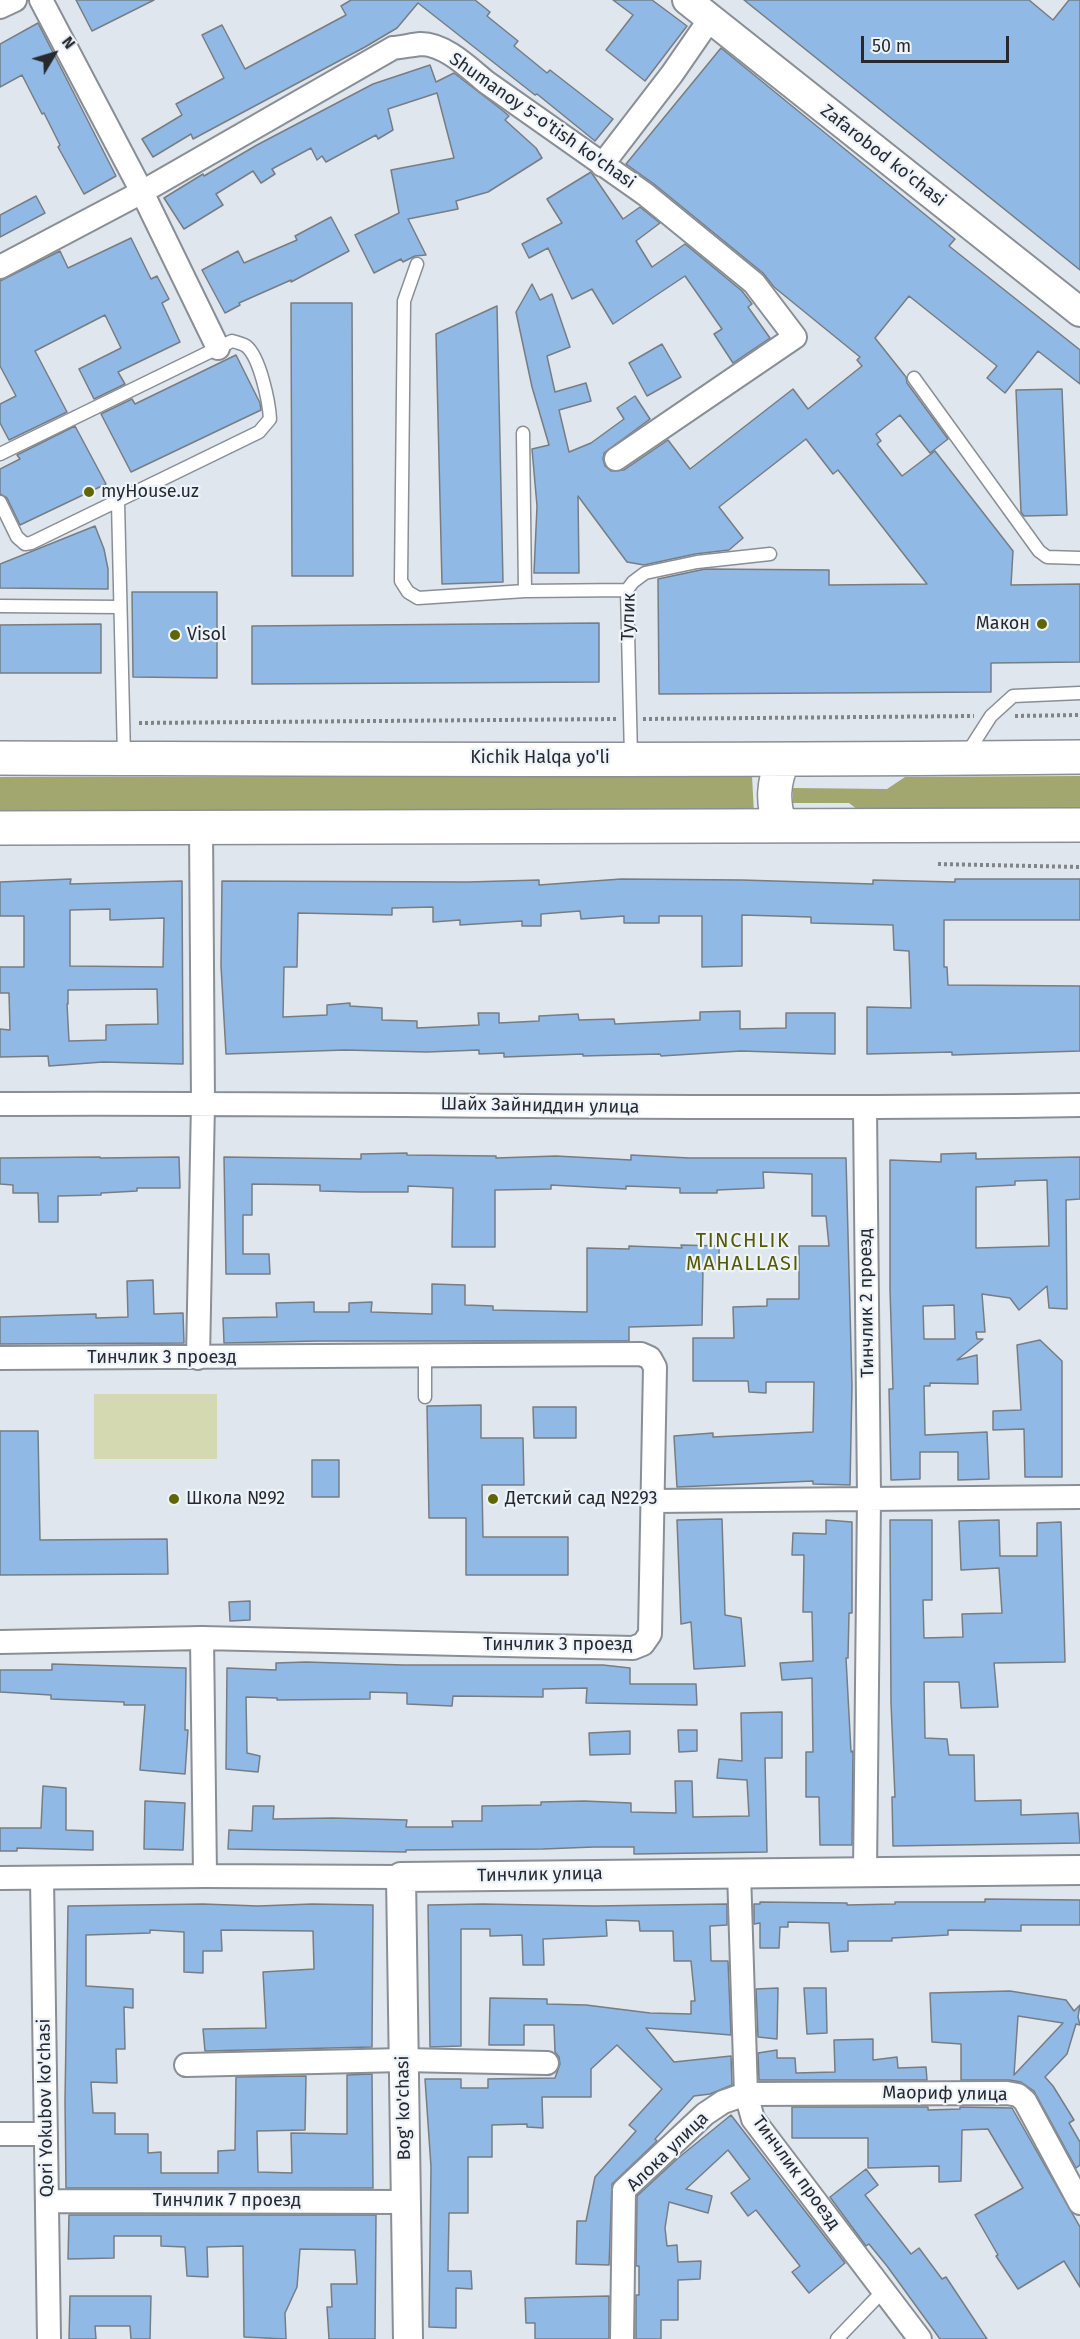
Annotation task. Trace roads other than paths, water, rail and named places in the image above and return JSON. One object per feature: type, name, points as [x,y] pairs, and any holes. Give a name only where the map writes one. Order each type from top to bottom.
[{"type":"highway","name":"Kichik Halqa yo'li","points":[[0,758],[1080,757]]},
{"type":"highway","points":[[780,826],[774,808],[774,796],[775,777],[783,759]]},
{"type":"highway","points":[[0,828],[1080,825]]},
{"type":"street","points":[[0,7],[15,0]]},
{"type":"street","points":[[41,0],[142,192],[218,348]]},
{"type":"street","name":"Zafarobod ko'chasi","points":[[687,0],[1080,312]]},
{"type":"street","points":[[603,165],[672,74],[710,19]]},
{"type":"street","name":"Shumanoy 5-o'tish ko'chasi","points":[[0,267],[142,192],[393,48],[424,44],[442,50],[465,65],[645,194],[754,284],[795,337],[616,459]]},
{"type":"street","points":[[198,1358],[203,1103],[201,827]]},
{"type":"street","name":"Шайх Зайниддин улица","points":[[0,1104],[203,1103],[865,1109],[1080,1105]]},
{"type":"street","name":"Тинчлик 2 проезд","points":[[865,1109],[869,1497],[865,1871]]},
{"type":"street","name":"Тинчлик 3 проезд","points":[[0,1358],[641,1354],[650,1358],[655,1366],[650,1634],[643,1644],[633,1648],[202,1638],[0,1642]]},
{"type":"street","points":[[653,1501],[869,1497],[1080,1497]]},
{"type":"street","points":[[202,1638],[205,1876]]},
{"type":"street","name":"Тинчлик улица","points":[[0,1878],[401,1877],[1080,1870]]},
{"type":"street","name":"Тинчлик проезд","points":[[739,1872],[746,2094],[753,2119],[920,2339]]},
{"type":"street","name":"Bog' ko'chasi","points":[[401,1877],[408,2339]]},
{"type":"street","name":"Qori Yokubov ko'chasi","points":[[42,1878],[49,2339]]},
{"type":"street","points":[[186,2065],[403,2060],[547,2063]]},
{"type":"street","name":"Маориф улица","points":[[746,2094],[1007,2093],[1018,2095],[1026,2101],[1076,2189]]},
{"type":"street","name":"Алока улица","points":[[622,2339],[624,2190],[705,2114],[723,2102],[746,2094]]},
{"type":"street","points":[[0,2134],[46,2134]]},
{"type":"street","name":"Тинчлик 7 проезд","points":[[47,2201],[406,2202]]},
{"type":"lane","points":[[417,264],[404,301],[401,581],[408,592],[418,598],[525,591],[627,590]]},
{"type":"lane","points":[[0,454],[232,341],[246,346],[254,357],[269,401],[270,419],[259,432],[118,502],[26,544],[17,537],[0,502]]},
{"type":"lane","points":[[914,378],[1039,551],[1047,557],[1080,558]]},
{"type":"lane","points":[[523,433],[525,591]]},
{"type":"lane","points":[[118,502],[124,758]]},
{"type":"lane","name":"Тупик","points":[[631,758],[627,590],[645,573],[697,562],[770,554]]},
{"type":"lane","points":[[0,606],[120,608]]},
{"type":"lane","points":[[964,758],[991,716],[1013,696],[1080,693]]},
{"type":"lane","points":[[425,1356],[425,1397]]},
{"type":"lane","points":[[837,2339],[883,2291]]},
{"type":"place","name":"myHouse.uz","points":[[89,492]]},
{"type":"place","name":"Макон","points":[[1042,624]]},
{"type":"place","name":"Visol","points":[[175,635]]},
{"type":"place","name":"Школа №92","points":[[174,1499]]},
{"type":"place","name":"Детский сад №293","points":[[493,1499]]},
{"type":"district","name":"TINCHLIK MAHALLASI","points":[[743,1252]]}]
